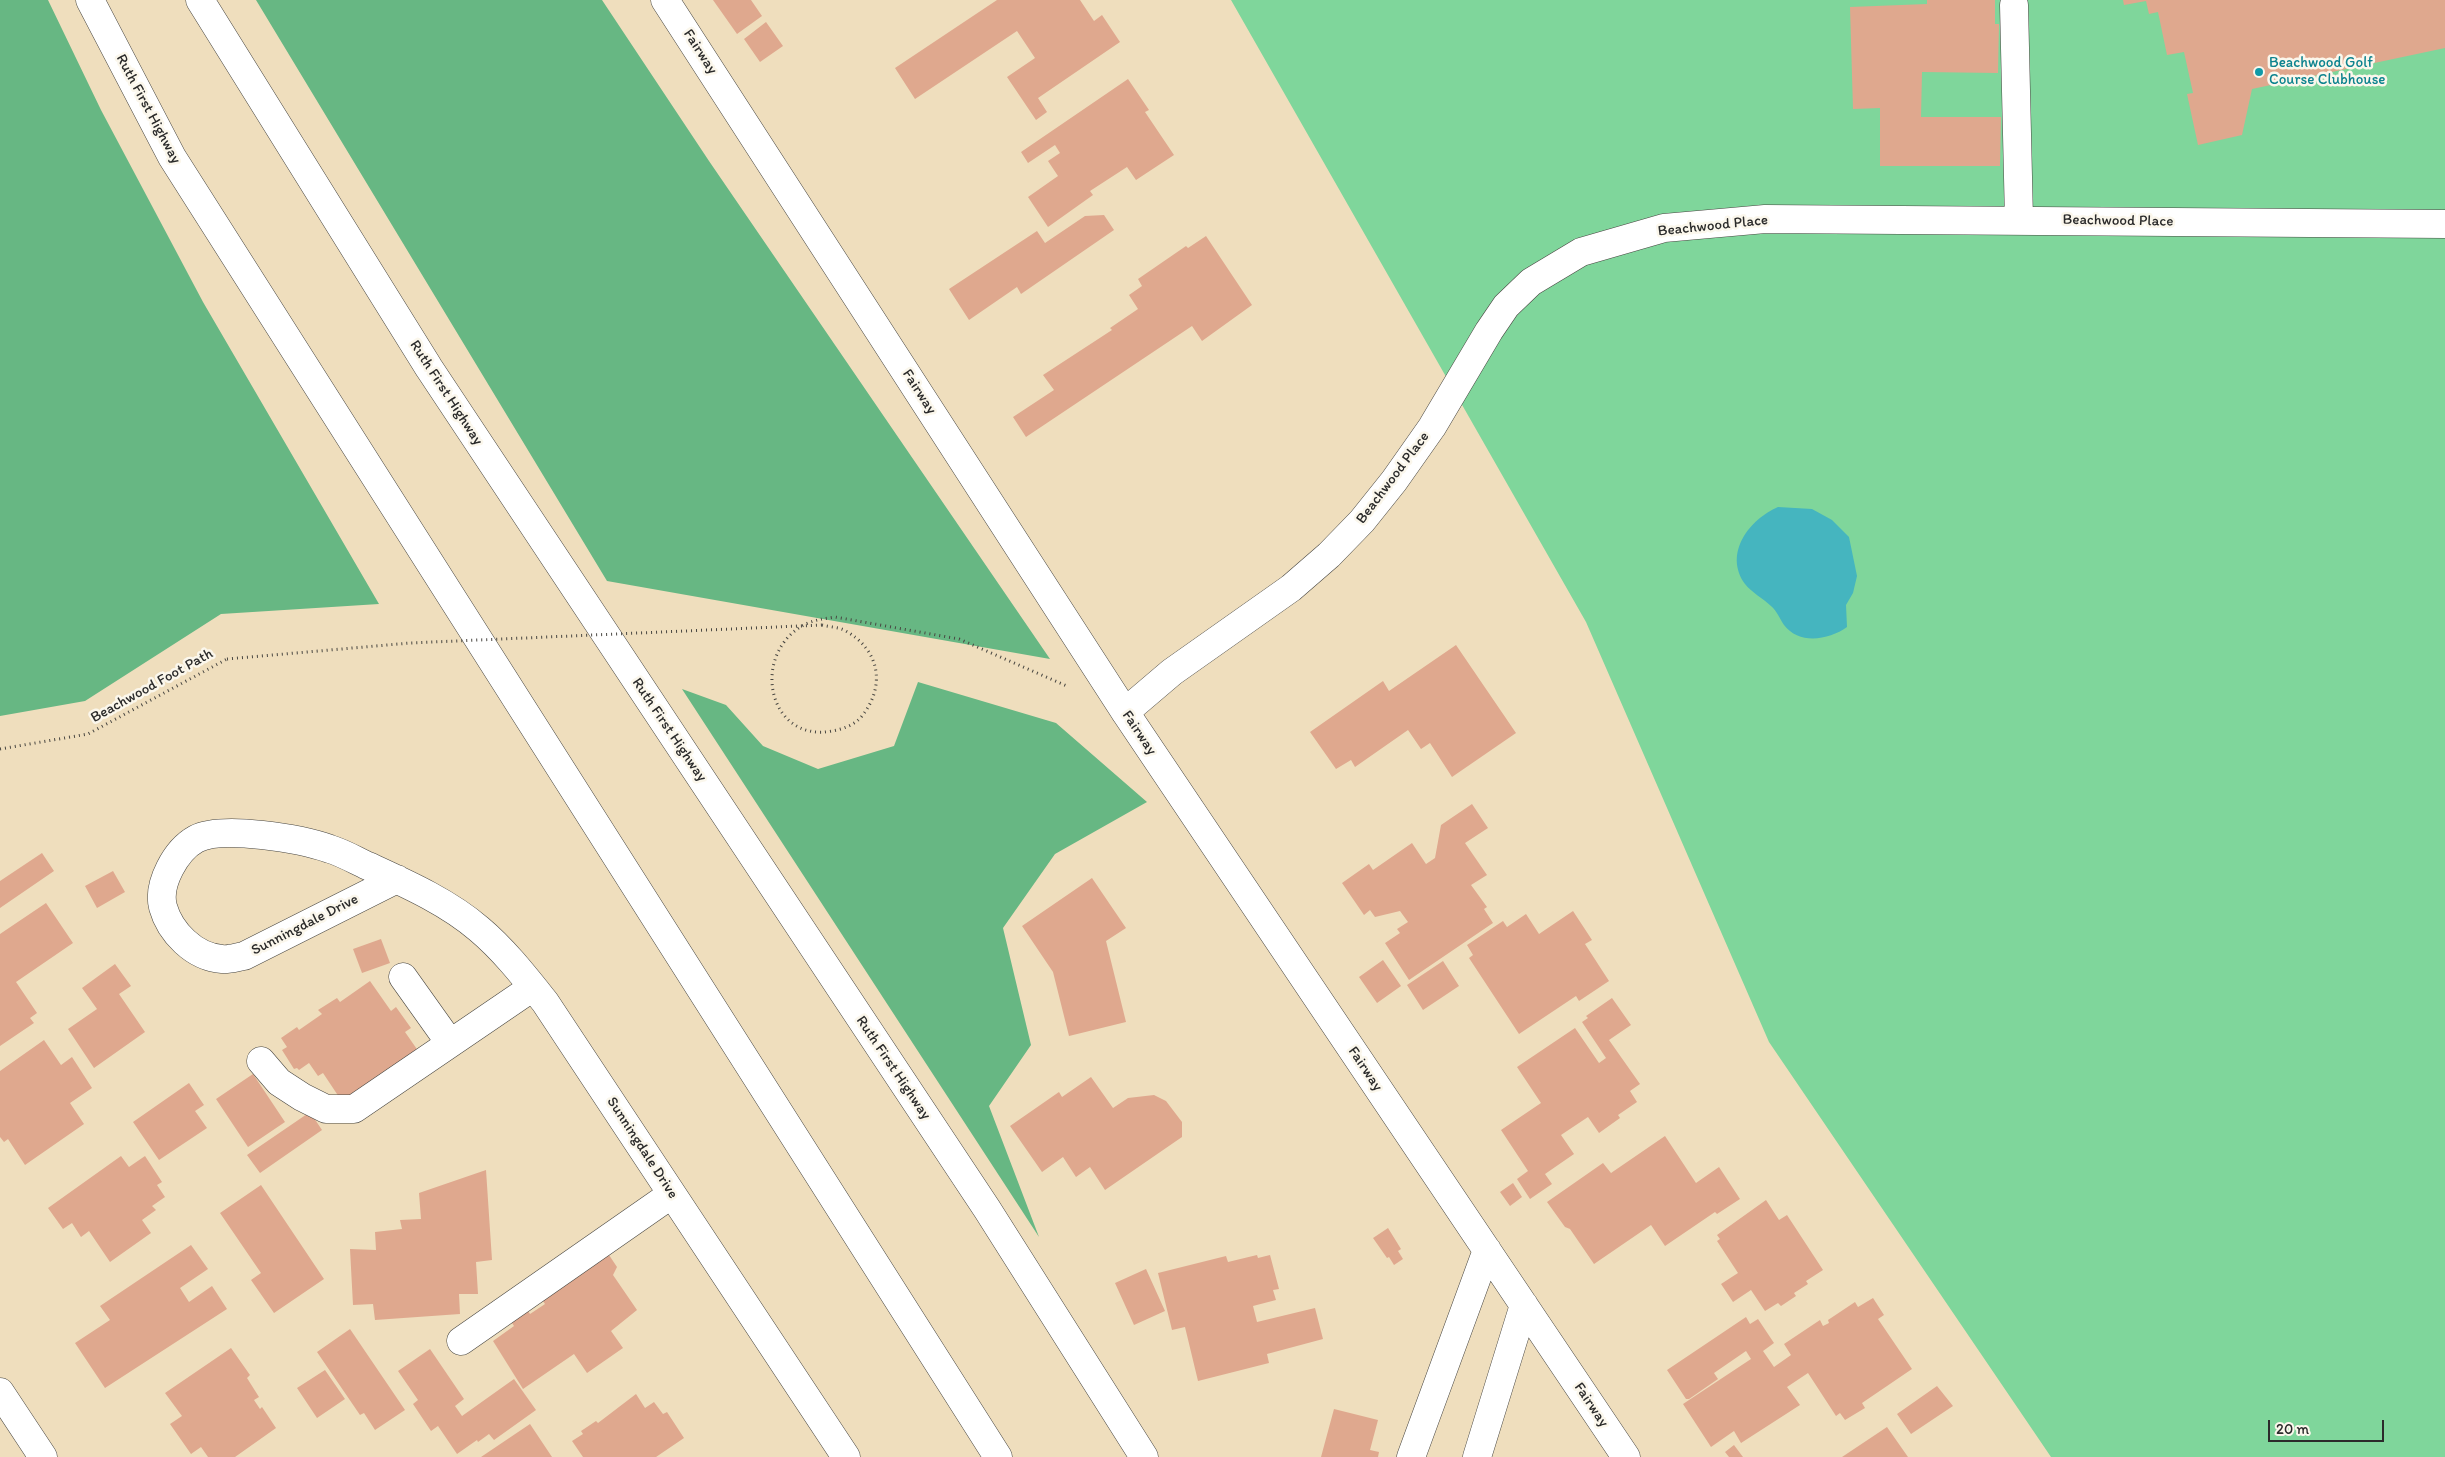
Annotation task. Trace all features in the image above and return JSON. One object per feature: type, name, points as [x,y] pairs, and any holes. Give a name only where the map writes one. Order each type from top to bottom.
[{"type":"main road","name":"Ruth First Highway","points":[[90,0],[172,157],[998,1457]]},
{"type":"main road","name":"Ruth First Highway","points":[[200,0],[429,368],[987,1210],[1144,1457]]},
{"type":"main road","name":"Fairway","points":[[666,0],[1125,712],[1626,1457]]},
{"type":"main road","points":[[2014,5],[2019,220]]},
{"type":"main road","name":"Beachwood Place","points":[[1125,712],[1172,672],[1291,588],[1362,521],[1400,473],[1432,427],[1506,306],[1531,282],[1581,252],[1664,228],[1765,219],[2445,224]]},
{"type":"main road","name":"Sunningdale Drive","points":[[397,879],[244,956],[222,959],[200,953],[185,942],[171,926],[162,905],[165,878],[177,857],[196,839],[220,832],[253,834],[330,848],[397,879],[441,903],[479,928],[513,962],[533,987],[846,1457]]},
{"type":"main road","points":[[403,977],[450,1042]]},
{"type":"main road","points":[[261,1061],[279,1082],[302,1097],[326,1109],[354,1109],[533,987]]},
{"type":"main road","points":[[461,1340],[672,1194]]},
{"type":"main road","points":[[1411,1457],[1487,1250]]},
{"type":"main road","points":[[1477,1457],[1524,1305]]},
{"type":"main road","points":[[0,1392],[43,1457]]},
{"type":"path","name":"Beachwood Foot Path","points":[[0,749],[88,734],[227,659],[410,643],[822,625],[843,629],[859,640],[871,655],[877,672],[876,687],[871,705],[859,720],[844,729],[823,733],[804,730],[788,719],[774,700],[771,681],[775,662],[789,636],[802,626],[817,620],[834,617],[959,639],[1072,688]]},
{"type":"green space","points":[[0,0],[48,0],[101,110],[203,302],[379,604],[221,614],[85,701],[0,716]]},
{"type":"green space","points":[[256,0],[602,0],[709,161],[1050,659],[607,581]]},
{"type":"green space","points":[[1231,0],[2445,0],[2445,1457],[2051,1457],[1769,1042],[1586,622]]},
{"type":"green space","points":[[918,682],[1056,723],[1147,802],[1055,854],[1003,928],[1031,1045],[989,1106],[1039,1237],[682,689],[726,705],[763,746],[818,769],[894,746]]},
{"type":"water","points":[[1778,507],[1812,509],[1832,520],[1849,537],[1857,576],[1853,593],[1846,605],[1847,627],[1832,635],[1806,638],[1790,631],[1773,608],[1745,584],[1739,572],[1737,561],[1738,549],[1749,528],[1768,512]]},
{"type":"building","points":[[713,0],[751,0],[762,16],[737,34]]},
{"type":"building","points":[[997,0],[1080,0],[1094,21],[1102,15],[1120,42],[1038,98],[1047,112],[1036,120],[1007,77],[1035,58],[1017,31],[915,99],[895,68]]},
{"type":"building","points":[[1927,0],[1995,0],[1995,24],[1999,24],[1998,73],[1922,72],[1921,117],[2001,117],[2000,166],[1880,166],[1880,108],[1853,109],[1850,7],[1927,4]]},
{"type":"building","name":"Beachwood Golf Course Clubhouse","points":[[2123,0],[2445,0],[2445,48],[2252,89],[2242,135],[2198,145],[2187,94],[2193,93],[2184,52],[2167,55],[2158,12],[2149,14],[2146,1],[2124,5]]},
{"type":"building","points":[[766,22],[783,46],[760,62],[744,39]]},
{"type":"building","points":[[1128,79],[1149,110],[1145,112],[1174,155],[1136,180],[1127,167],[1090,191],[1093,195],[1048,227],[1028,197],[1058,176],[1048,161],[1060,153],[1055,145],[1028,163],[1021,152]]},
{"type":"building","points":[[1104,215],[1114,230],[1021,294],[1017,287],[969,320],[949,289],[1037,231],[1045,243],[1085,216]]},
{"type":"building","points":[[1206,236],[1252,305],[1202,341],[1192,326],[1026,437],[1013,417],[1054,390],[1043,375],[1112,330],[1110,328],[1138,309],[1129,295],[1142,286],[1138,279],[1186,246],[1188,248]]},
{"type":"building","points":[[1456,645],[1516,733],[1452,777],[1430,743],[1421,749],[1408,730],[1355,767],[1351,760],[1336,769],[1310,732],[1383,681],[1389,691]]},
{"type":"building","points":[[1472,804],[1488,828],[1465,843],[1487,875],[1471,885],[1487,907],[1484,909],[1493,923],[1409,980],[1385,943],[1400,933],[1397,929],[1408,922],[1400,911],[1375,917],[1370,910],[1364,915],[1342,883],[1369,864],[1373,870],[1412,843],[1426,864],[1435,858],[1441,825]]},
{"type":"building","points":[[42,853],[54,871],[0,908],[0,881]]},
{"type":"building","points":[[113,871],[125,892],[97,908],[85,886]]},
{"type":"building","points":[[1092,878],[1126,928],[1106,941],[1126,1022],[1069,1036],[1053,972],[1022,926]]},
{"type":"building","points":[[46,903],[73,943],[16,982],[37,1013],[30,1018],[34,1023],[0,1046],[0,934]]},
{"type":"building","points":[[1573,911],[1592,940],[1585,944],[1609,981],[1579,1001],[1576,996],[1519,1034],[1469,958],[1473,955],[1467,945],[1503,921],[1507,927],[1526,914],[1539,934]]},
{"type":"building","points":[[381,939],[390,963],[362,973],[353,949]]},
{"type":"building","points":[[1383,960],[1401,986],[1377,1003],[1359,977]]},
{"type":"building","points":[[1443,961],[1459,986],[1423,1010],[1407,985]]},
{"type":"building","points":[[115,964],[131,986],[119,994],[145,1032],[94,1068],[68,1029],[97,1009],[82,988]]},
{"type":"building","points":[[370,981],[391,1011],[396,1007],[411,1028],[405,1032],[421,1055],[345,1106],[323,1073],[318,1076],[309,1063],[299,1070],[297,1068],[294,1069],[282,1050],[287,1047],[281,1038],[297,1027],[299,1030],[322,1014],[318,1010],[337,998],[340,1002]]},
{"type":"building","points":[[1612,998],[1631,1025],[1609,1040],[1640,1084],[1630,1091],[1637,1102],[1618,1115],[1620,1118],[1599,1133],[1588,1117],[1561,1135],[1574,1154],[1545,1174],[1552,1184],[1530,1199],[1517,1179],[1528,1171],[1501,1130],[1541,1103],[1517,1067],[1575,1028],[1599,1063],[1606,1058],[1582,1022],[1588,1018],[1586,1016]]},
{"type":"building","points":[[44,1040],[61,1065],[72,1057],[92,1088],[70,1103],[84,1124],[25,1165],[8,1139],[4,1142],[0,1137],[0,1071]]},
{"type":"building","points":[[253,1074],[285,1122],[248,1147],[216,1099]]},
{"type":"building","points":[[1091,1077],[1113,1108],[1128,1098],[1154,1095],[1166,1101],[1182,1122],[1182,1137],[1105,1190],[1090,1167],[1076,1177],[1063,1157],[1042,1172],[1010,1126],[1059,1092],[1062,1097]]},
{"type":"building","points":[[189,1083],[204,1105],[195,1111],[207,1128],[159,1160],[133,1122]]},
{"type":"building","points":[[310,1112],[322,1130],[260,1173],[247,1155]]},
{"type":"building","points":[[1665,1136],[1696,1183],[1719,1167],[1740,1199],[1717,1214],[1715,1212],[1665,1246],[1651,1225],[1594,1264],[1570,1229],[1565,1227],[1547,1202],[1603,1163],[1611,1173]]},
{"type":"building","points":[[121,1156],[129,1167],[145,1156],[162,1182],[157,1185],[165,1197],[152,1206],[156,1210],[142,1220],[151,1233],[110,1262],[89,1231],[81,1237],[72,1223],[63,1229],[48,1208]]},
{"type":"building","points":[[486,1170],[492,1260],[476,1262],[478,1294],[459,1294],[460,1314],[375,1320],[373,1304],[353,1305],[350,1249],[376,1250],[375,1232],[402,1229],[400,1220],[421,1219],[419,1193]]},
{"type":"building","points":[[1513,1183],[1522,1197],[1510,1206],[1500,1192]]},
{"type":"building","points":[[261,1185],[324,1279],[274,1313],[251,1280],[261,1273],[220,1213]]},
{"type":"building","points":[[1766,1200],[1779,1220],[1787,1215],[1823,1270],[1806,1281],[1808,1284],[1794,1293],[1796,1296],[1781,1306],[1778,1303],[1765,1311],[1751,1290],[1733,1302],[1721,1284],[1738,1273],[1717,1241],[1720,1239],[1717,1235]]},
{"type":"building","points":[[1388,1228],[1401,1249],[1398,1251],[1403,1259],[1394,1265],[1373,1238]]},
{"type":"building","points":[[191,1245],[208,1269],[180,1288],[189,1302],[212,1286],[227,1309],[105,1388],[75,1343],[110,1320],[100,1306]]},
{"type":"building","points":[[607,1252],[617,1267],[613,1275],[637,1310],[611,1331],[623,1348],[587,1373],[574,1354],[523,1389],[493,1341],[514,1326],[510,1320],[526,1308],[530,1314],[545,1304],[538,1294]]},
{"type":"building","points":[[1257,1255],[1258,1258],[1270,1255],[1279,1289],[1273,1290],[1276,1300],[1253,1306],[1257,1322],[1315,1308],[1323,1339],[1267,1354],[1269,1363],[1198,1381],[1185,1327],[1172,1330],[1158,1273],[1226,1256],[1228,1262]]},
{"type":"building","points":[[1146,1269],[1165,1311],[1134,1325],[1115,1283]]},
{"type":"building","points":[[1873,1298],[1884,1315],[1878,1319],[1912,1369],[1862,1403],[1865,1408],[1845,1420],[1840,1413],[1836,1416],[1808,1373],[1787,1387],[1800,1405],[1741,1443],[1734,1431],[1711,1447],[1683,1404],[1751,1359],[1746,1351],[1714,1373],[1718,1379],[1689,1399],[1686,1399],[1667,1370],[1746,1317],[1750,1324],[1758,1319],[1774,1343],[1763,1351],[1774,1367],[1791,1355],[1784,1344],[1820,1320],[1823,1326],[1829,1323],[1828,1320],[1855,1302],[1858,1307]]},
{"type":"building","points":[[350,1329],[405,1410],[375,1430],[364,1413],[360,1415],[317,1352]]},
{"type":"building","points":[[231,1348],[250,1375],[247,1378],[259,1397],[254,1400],[260,1409],[262,1407],[276,1428],[235,1457],[208,1457],[201,1447],[191,1454],[170,1424],[182,1416],[165,1393]]},
{"type":"building","points":[[430,1349],[464,1399],[455,1406],[462,1416],[514,1379],[536,1410],[494,1440],[489,1434],[457,1454],[438,1426],[431,1431],[413,1404],[418,1400],[398,1371]]},
{"type":"building","points":[[325,1370],[345,1399],[317,1418],[297,1388]]},
{"type":"building","points":[[1937,1386],[1953,1406],[1911,1434],[1897,1414]]},
{"type":"building","points":[[636,1394],[645,1408],[654,1402],[663,1414],[667,1412],[684,1438],[656,1457],[583,1457],[572,1441],[583,1434],[581,1431],[596,1421],[598,1423]]},
{"type":"building","points":[[1334,1409],[1378,1420],[1370,1450],[1379,1452],[1378,1457],[1321,1457]]},
{"type":"building","points":[[530,1424],[552,1457],[481,1457]]},
{"type":"building","points":[[1887,1427],[1908,1457],[1842,1457]]},
{"type":"building","points":[[1734,1445],[1743,1457],[1729,1457],[1725,1452]]},
{"type":"place","name":"Beachwood Golf Course Clubhouse","points":[[2259,72]]}]
